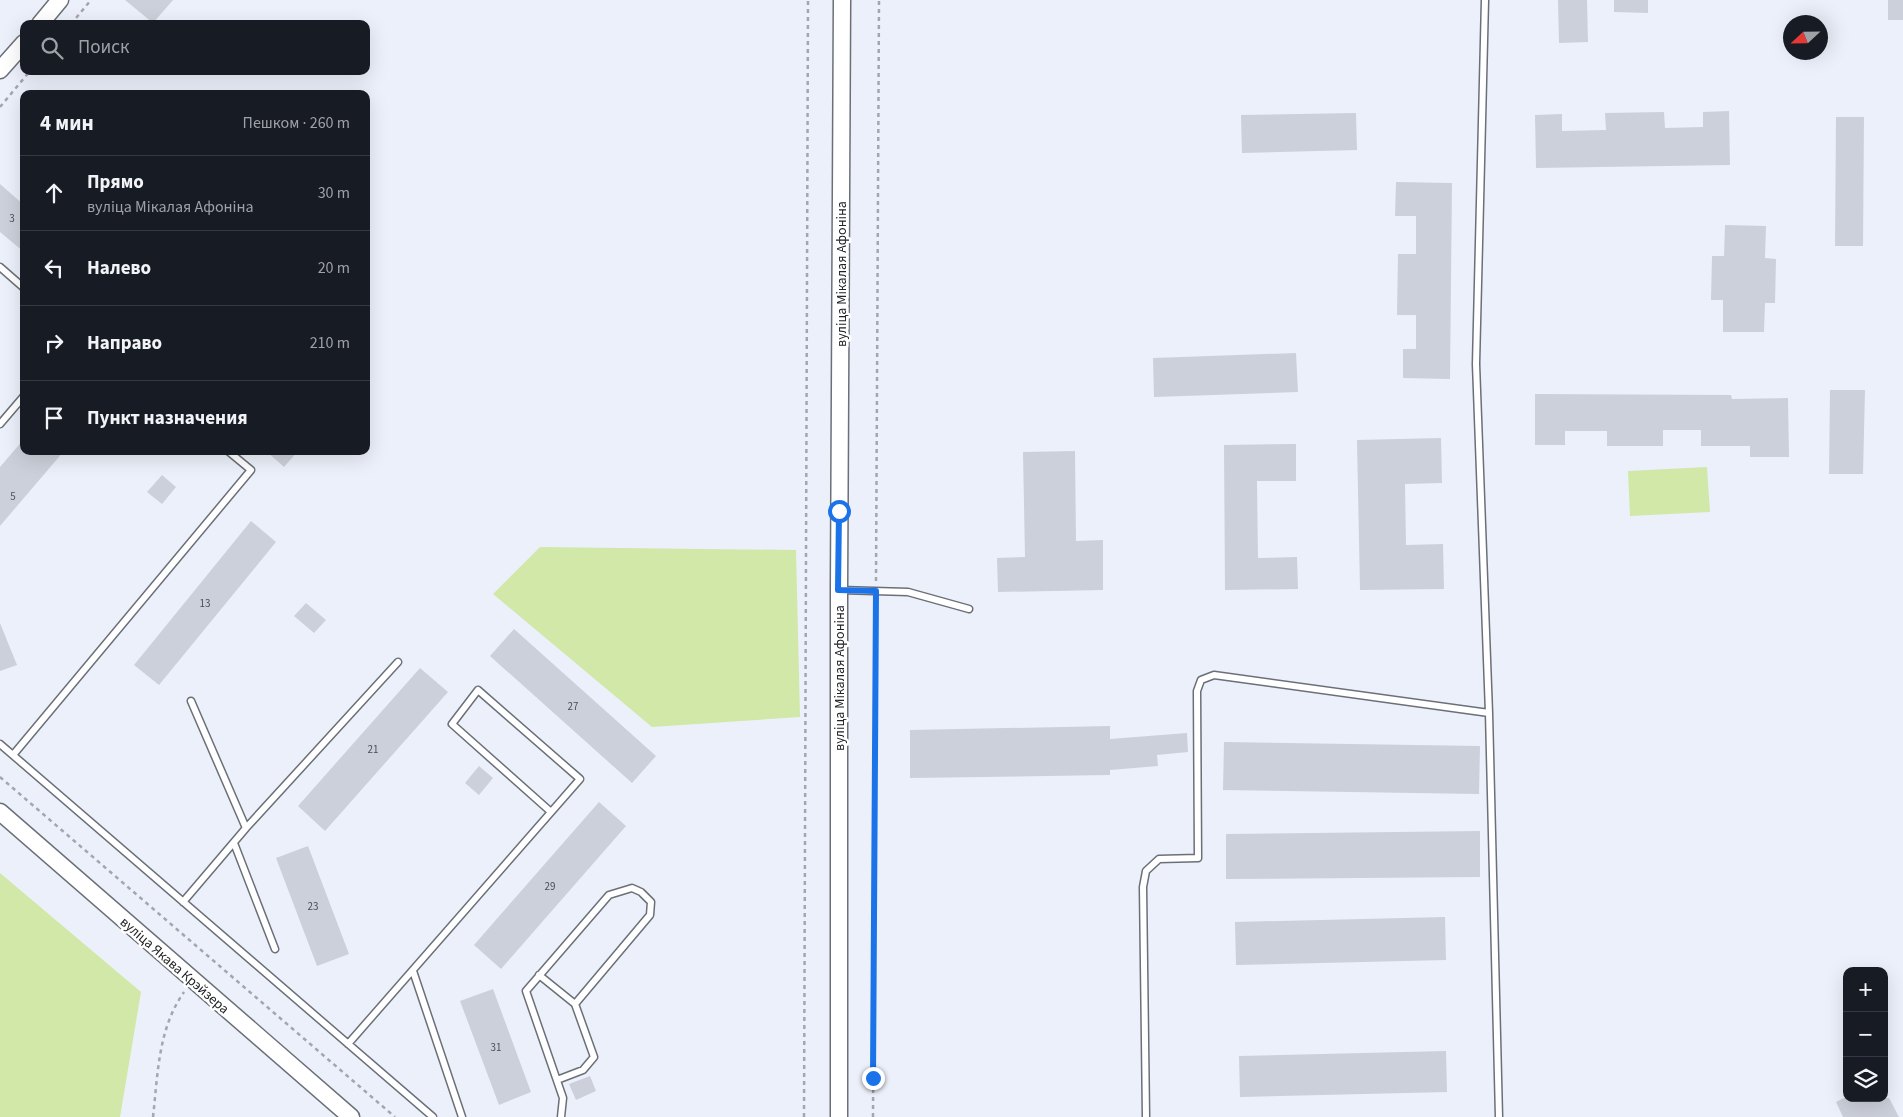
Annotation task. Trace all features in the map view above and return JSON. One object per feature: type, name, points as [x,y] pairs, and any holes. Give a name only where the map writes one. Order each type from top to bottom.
[{"type":"street","points":[[43,20],[60,0]]},
{"type":"street","name":"вуліца Мікалая Афоніна","points":[[839,1117],[838,590],[842,0]]},
{"type":"street","points":[[0,70],[20,48]]},
{"type":"street","name":"вуліца Якава Крэйзера","points":[[0,812],[351,1117]]},
{"type":"lane","points":[[1485,0],[1476,364],[1489,713],[1499,1117]]},
{"type":"lane","points":[[0,267],[20,284]]},
{"type":"lane","points":[[0,424],[20,401]]},
{"type":"lane","points":[[13,755],[251,470],[233,455]]},
{"type":"lane","points":[[838,590],[908,592],[969,610]]},
{"type":"lane","points":[[183,902],[246,828],[398,662]]},
{"type":"lane","points":[[1146,1117],[1143,886],[1146,871],[1159,859],[1198,858],[1197,691],[1201,680],[1214,675],[1489,713]]},
{"type":"lane","points":[[348,1044],[580,779],[478,690],[452,724],[551,812]]},
{"type":"lane","points":[[191,702],[246,828]]},
{"type":"lane","points":[[0,744],[433,1117]]},
{"type":"lane","points":[[234,843],[274,949]]},
{"type":"lane","points":[[561,1117],[563,1098],[526,990],[609,895],[632,888],[641,892],[650,902],[650,915],[574,1004]]},
{"type":"lane","points":[[413,970],[462,1117]]},
{"type":"lane","points":[[539,975],[574,1004],[594,1057],[583,1070],[557,1080]]},
{"type":"path","points":[[74,20],[91,0]]},
{"type":"path","points":[[804,1117],[808,0]]},
{"type":"path","points":[[872,1117],[879,0]]},
{"type":"path","points":[[0,107],[27,75]]},
{"type":"path","points":[[0,777],[394,1117]]},
{"type":"path","points":[[153,1117],[162,1042],[167,1022],[192,980]]},
{"type":"green space","points":[[1707,467],[1710,512],[1630,516],[1628,471]]},
{"type":"green space","points":[[540,547],[796,550],[800,717],[652,727],[493,594]]},
{"type":"green space","points":[[0,873],[141,992],[120,1117],[0,1117]]},
{"type":"building","points":[[125,0],[173,0],[156,20],[149,20]]},
{"type":"building","points":[[1558,0],[1587,0],[1588,42],[1559,43]]},
{"type":"building","points":[[1614,0],[1648,0],[1648,13],[1614,12]]},
{"type":"building","points":[[1888,0],[1903,0],[1903,20],[1888,20]]},
{"type":"building","points":[[1729,111],[1730,165],[1536,168],[1535,115],[1562,114],[1562,131],[1606,130],[1605,113],[1664,112],[1665,128],[1703,127],[1703,112]]},
{"type":"building","points":[[1356,113],[1357,150],[1242,153],[1241,115]]},
{"type":"building","points":[[1836,117],[1864,117],[1863,246],[1835,246]]},
{"type":"building","points":[[1396,182],[1452,183],[1450,379],[1403,378],[1403,349],[1416,349],[1416,315],[1397,315],[1398,254],[1416,254],[1416,216],[1395,216]]},
{"type":"building","points":[[0,184],[20,202],[20,249],[0,232]]},
{"type":"building","points":[[1725,225],[1766,226],[1765,258],[1776,259],[1775,303],[1765,303],[1764,332],[1723,332],[1723,300],[1711,300],[1712,256],[1724,256]]},
{"type":"building","points":[[1296,353],[1298,392],[1154,397],[1153,358]]},
{"type":"building","points":[[1830,390],[1865,390],[1863,474],[1829,474]]},
{"type":"building","points":[[1535,394],[1731,395],[1732,399],[1788,398],[1789,457],[1750,457],[1750,446],[1701,446],[1701,430],[1663,430],[1663,446],[1607,446],[1607,431],[1565,431],[1565,445],[1535,445]]},
{"type":"building","points":[[1441,438],[1442,483],[1405,484],[1406,545],[1443,544],[1444,589],[1360,590],[1357,440]]},
{"type":"building","points":[[20,444],[20,455],[61,455],[0,526],[0,467]]},
{"type":"building","points":[[1296,444],[1296,481],[1257,481],[1258,558],[1297,557],[1298,589],[1225,590],[1224,445]]},
{"type":"building","points":[[1075,451],[1076,541],[1103,540],[1103,590],[998,592],[997,558],[1025,557],[1023,452]]},
{"type":"building","points":[[270,455],[294,455],[284,467]]},
{"type":"building","points":[[162,475],[176,487],[162,504],[147,492]]},
{"type":"building","points":[[251,521],[276,542],[159,685],[134,665]]},
{"type":"building","points":[[306,603],[326,620],[314,633],[294,616]]},
{"type":"building","points":[[0,623],[17,665],[0,671]]},
{"type":"building","points":[[514,629],[656,756],[632,783],[490,656]]},
{"type":"building","points":[[420,668],[448,692],[325,831],[298,806]]},
{"type":"building","points":[[1110,726],[1110,739],[1187,733],[1188,752],[1157,755],[1158,766],[1110,770],[1110,775],[910,778],[910,730]]},
{"type":"building","points":[[1224,742],[1480,746],[1479,794],[1223,790]]},
{"type":"building","points":[[479,766],[493,778],[479,795],[465,783]]},
{"type":"building","points":[[599,802],[626,826],[501,969],[474,945]]},
{"type":"building","points":[[1480,831],[1480,877],[1226,879],[1226,834]]},
{"type":"building","points":[[308,846],[349,954],[317,966],[276,858]]},
{"type":"building","points":[[1445,917],[1446,960],[1236,965],[1235,922]]},
{"type":"building","points":[[493,989],[531,1092],[499,1105],[460,1001]]},
{"type":"building","points":[[1446,1051],[1447,1092],[1240,1097],[1239,1056]]},
{"type":"building","points":[[590,1076],[596,1091],[576,1100],[569,1084]]},
{"type":"building","points":[[1843,1098],[1843,1102],[1888,1102],[1889,1098],[1899,1117],[1843,1117],[1836,1102]]},
{"type":"route","points":[[839,511],[838,590],[876,591],[873,1078]]}]
